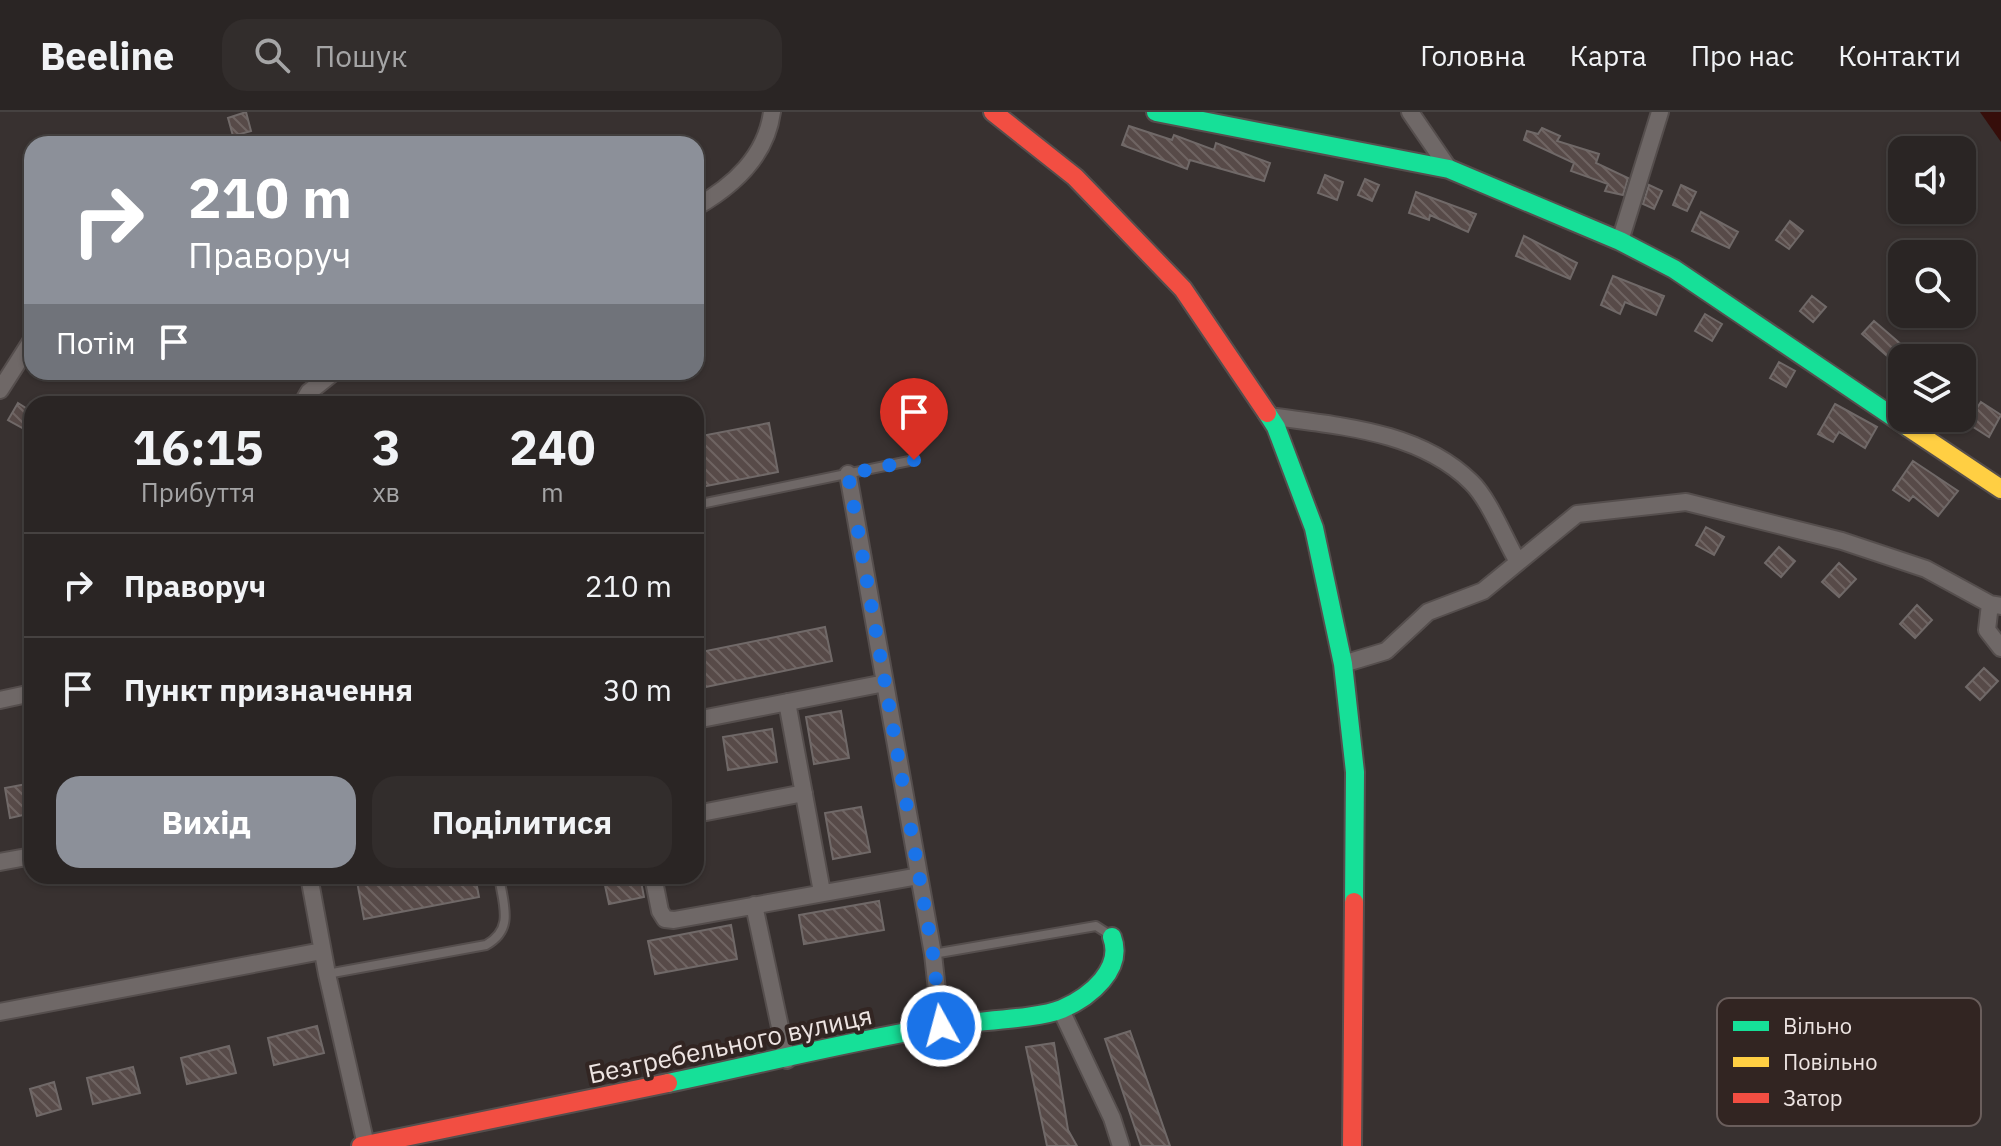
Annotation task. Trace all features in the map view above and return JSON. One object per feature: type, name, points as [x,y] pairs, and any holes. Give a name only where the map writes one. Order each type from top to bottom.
[{"type":"street","points":[[704,203],[729,189],[756,158],[772,112]]},
{"type":"street","points":[[993,112],[1075,177],[1183,289],[1269,416],[1314,528],[1343,664],[1355,772],[1352,1146]]},
{"type":"street","points":[[1156,112],[1449,169],[1620,241],[1674,269],[2001,489]]},
{"type":"street","points":[[1410,112],[1449,169]]},
{"type":"street","points":[[1620,241],[1660,112]]},
{"type":"street","points":[[0,390],[24,352]]},
{"type":"street","points":[[307,396],[324,380]]},
{"type":"street","points":[[1269,416],[1381,433],[1446,464],[1473,483],[1518,562]]},
{"type":"street","points":[[848,474],[933,954],[941,1026]]},
{"type":"street","points":[[1343,664],[1386,651],[1428,612],[1483,591],[1577,514],[1686,502],[1842,541],[1926,569],[1996,605],[1987,630],[2001,648]]},
{"type":"street","points":[[704,718],[885,683]]},
{"type":"street","points":[[0,700],[24,695]]},
{"type":"street","points":[[787,702],[822,892]]},
{"type":"street","points":[[704,812],[804,793]]},
{"type":"street","points":[[0,862],[24,858]]},
{"type":"street","points":[[655,884],[660,911],[665,919],[919,876]]},
{"type":"street","points":[[310,884],[363,1146]]},
{"type":"street","points":[[754,905],[787,1060]]},
{"type":"street","name":"Безгребельного вулиця","points":[[363,1146],[941,1026],[1061,1010],[1096,987],[1111,970],[1116,948],[1112,937]]},
{"type":"street","points":[[0,1012],[322,951]]},
{"type":"street","points":[[1061,1010],[1121,1146]]},
{"type":"lane","points":[[704,503],[914,460]]},
{"type":"lane","points":[[327,974],[486,945],[500,937],[506,925],[500,884]]},
{"type":"lane","points":[[933,954],[1096,926],[1112,937]]},
{"type":"shaded area","points":[[1980,112],[2001,112],[2001,142]]},
{"type":"building","points":[[246,112],[251,131],[233,136],[228,118]]},
{"type":"building","points":[[1129,126],[1172,140],[1174,135],[1214,150],[1216,143],[1270,163],[1264,181],[1190,160],[1187,169],[1122,145]]},
{"type":"building","points":[[1542,128],[1560,136],[1557,141],[1599,154],[1596,163],[1628,178],[1623,195],[1605,191],[1608,184],[1571,171],[1574,163],[1524,140],[1527,131],[1538,134]]},
{"type":"building","points":[[1325,175],[1343,182],[1337,200],[1318,193]]},
{"type":"building","points":[[1365,179],[1379,185],[1372,201],[1358,195]]},
{"type":"building","points":[[1649,185],[1662,191],[1654,209],[1643,204]]},
{"type":"building","points":[[1681,185],[1696,192],[1687,211],[1673,205]]},
{"type":"building","points":[[1416,192],[1476,214],[1468,232],[1430,215],[1429,220],[1409,213]]},
{"type":"building","points":[[1701,212],[1738,232],[1729,248],[1692,231]]},
{"type":"building","points":[[1790,221],[1803,231],[1789,249],[1776,240]]},
{"type":"building","points":[[1524,236],[1577,263],[1570,279],[1516,256]]},
{"type":"building","points":[[1613,276],[1664,296],[1656,315],[1625,302],[1620,314],[1601,305]]},
{"type":"building","points":[[1812,296],[1826,307],[1813,322],[1800,311]]},
{"type":"building","points":[[1705,314],[1722,324],[1712,341],[1695,331]]},
{"type":"building","points":[[1874,321],[1901,344],[1888,344],[1888,357],[1862,334]]},
{"type":"building","points":[[1779,362],[1795,371],[1786,387],[1770,378]]},
{"type":"building","points":[[1981,402],[2001,415],[1989,437],[1976,429],[1976,410]]},
{"type":"building","points":[[18,403],[24,407],[24,429],[8,420]]},
{"type":"building","points":[[1835,404],[1877,427],[1865,448],[1839,432],[1833,442],[1818,434]]},
{"type":"building","points":[[769,423],[778,472],[704,486],[704,435]]},
{"type":"building","points":[[1913,461],[1958,491],[1938,516],[1913,496],[1909,501],[1893,490]]},
{"type":"building","points":[[1706,527],[1724,537],[1714,555],[1696,545]]},
{"type":"building","points":[[1779,547],[1795,561],[1781,577],[1765,563]]},
{"type":"building","points":[[1839,563],[1856,579],[1839,597],[1822,582]]},
{"type":"building","points":[[1917,605],[1932,620],[1915,638],[1900,624]]},
{"type":"building","points":[[825,627],[832,661],[704,687],[704,651]]},
{"type":"building","points":[[1984,668],[1998,681],[1980,700],[1966,687]]},
{"type":"building","points":[[841,711],[849,758],[814,764],[806,717]]},
{"type":"building","points":[[772,729],[777,762],[728,770],[723,737]]},
{"type":"building","points":[[24,784],[24,815],[10,818],[5,788]]},
{"type":"building","points":[[861,807],[870,852],[833,859],[825,813]]},
{"type":"building","points":[[357,884],[477,884],[479,897],[364,919]]},
{"type":"building","points":[[605,884],[642,884],[644,897],[609,904]]},
{"type":"building","points":[[879,901],[884,930],[804,944],[799,915]]},
{"type":"building","points":[[731,925],[737,959],[655,974],[648,941]]},
{"type":"building","points":[[317,1026],[324,1053],[274,1065],[268,1038]]},
{"type":"building","points":[[1130,1031],[1170,1146],[1141,1146],[1105,1039]]},
{"type":"building","points":[[1054,1043],[1068,1130],[1077,1146],[1047,1146],[1026,1047]]},
{"type":"building","points":[[229,1046],[236,1073],[187,1084],[181,1058]]},
{"type":"building","points":[[133,1067],[140,1093],[93,1104],[87,1078]]},
{"type":"building","points":[[54,1082],[61,1109],[37,1116],[30,1089]]},
{"type":"traffic: fast","points":[[1156,112],[1449,169],[1620,241],[1674,269],[1888,413]]},
{"type":"traffic: fast","points":[[1267,413],[1276,427],[1314,528],[1343,664],[1355,772],[1354,902]]},
{"type":"traffic: fast","points":[[668,1083],[908,1032],[1062,1009],[1093,989],[1109,971],[1114,949],[1112,937]]},
{"type":"traffic: slow","points":[[1916,432],[2001,489]]},
{"type":"traffic: jam","points":[[993,112],[1075,177],[1183,289],[1267,413]]},
{"type":"traffic: jam","points":[[1352,1146],[1354,902]]},
{"type":"traffic: jam","points":[[361,1146],[668,1083]]},
{"type":"route","points":[[914,460],[848,474],[933,954],[941,1026]]}]
